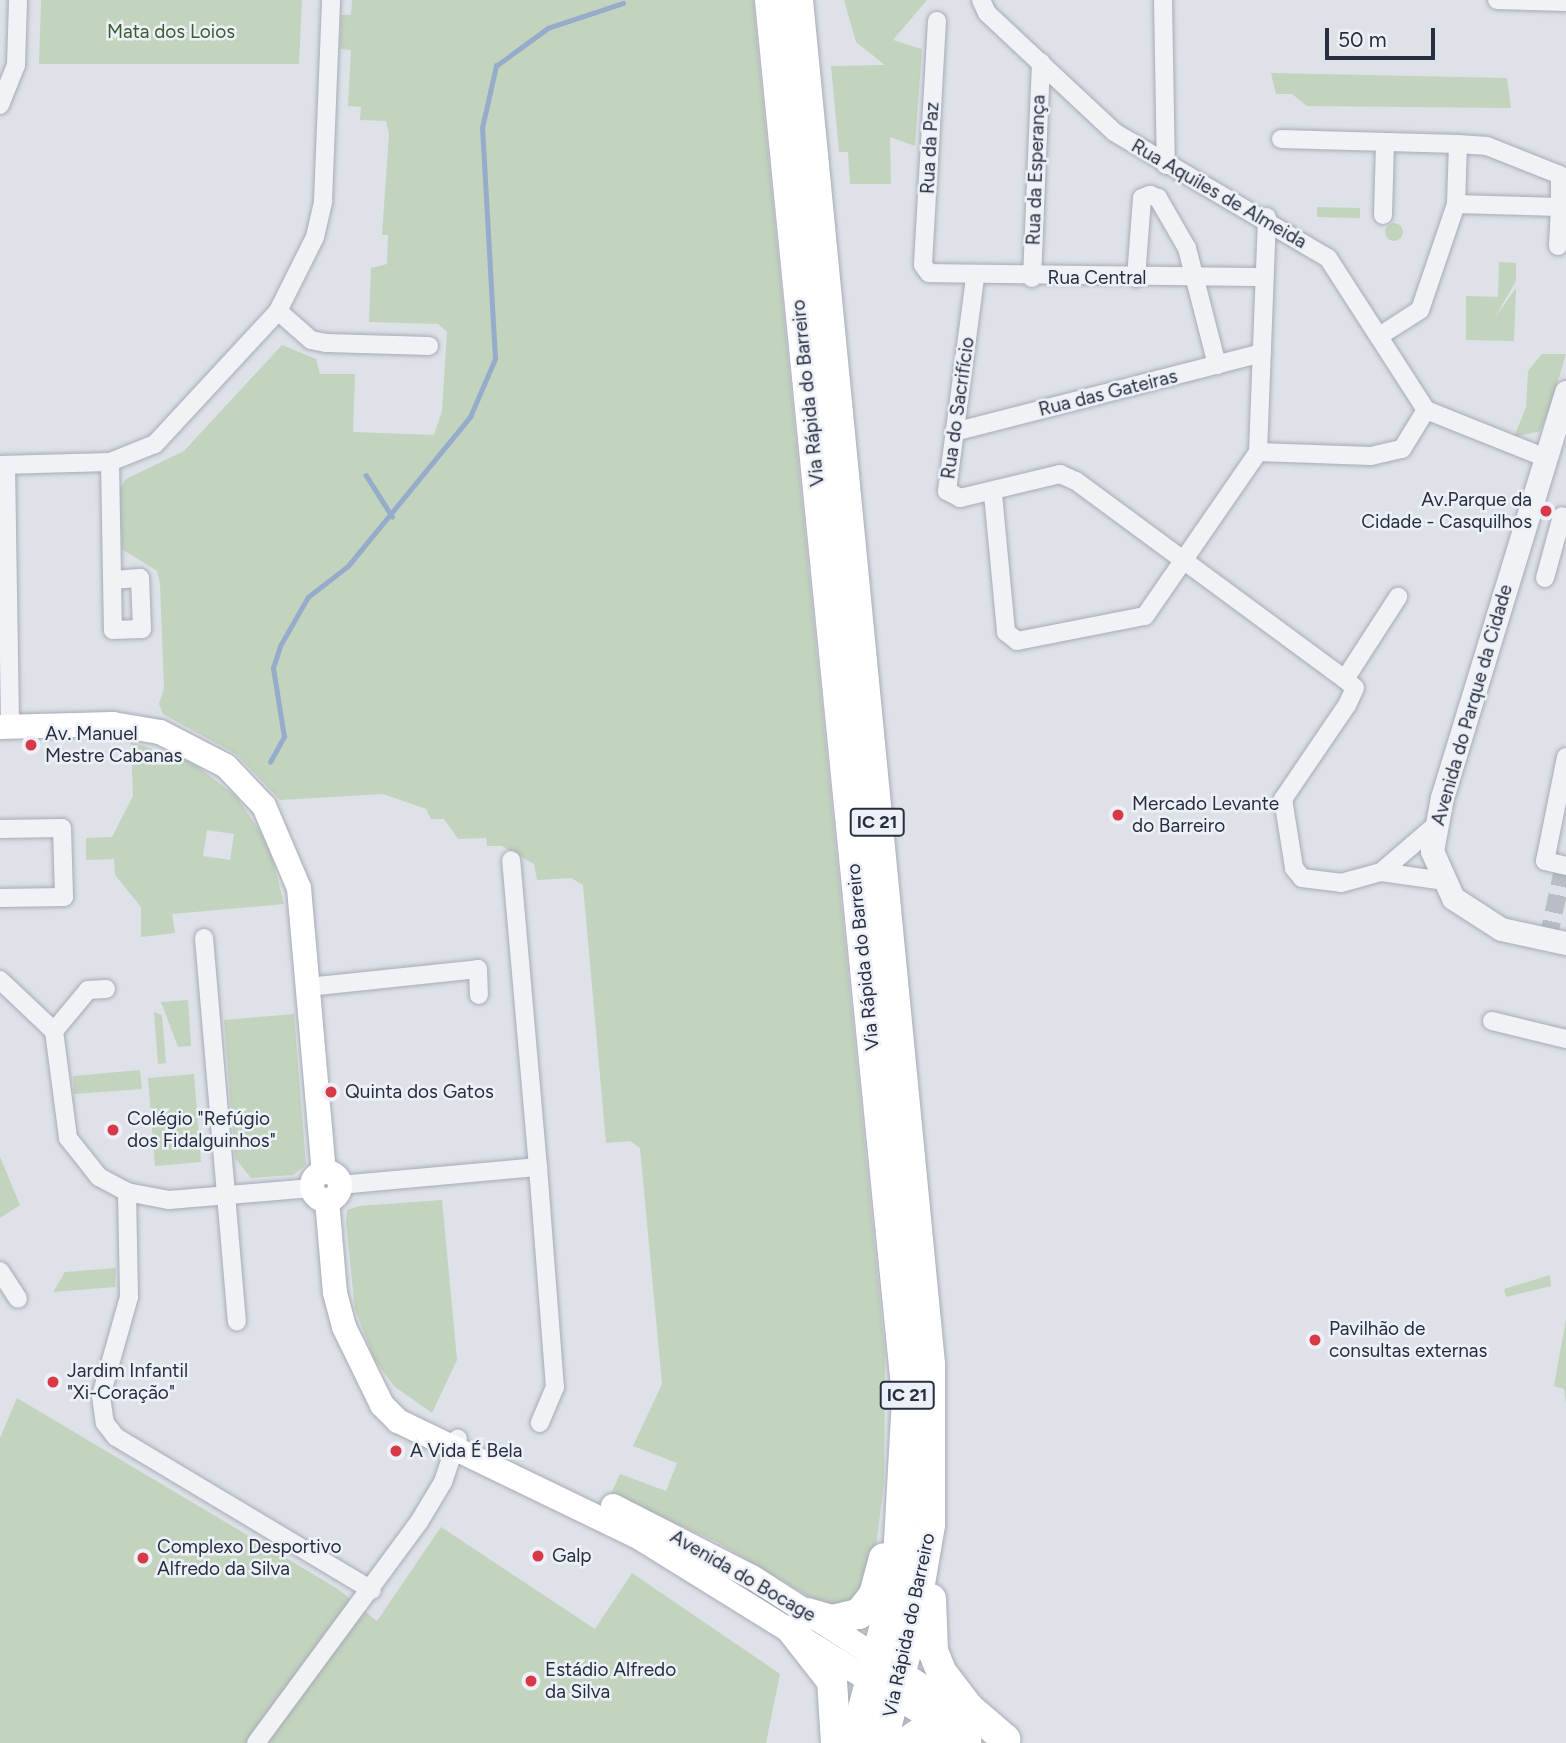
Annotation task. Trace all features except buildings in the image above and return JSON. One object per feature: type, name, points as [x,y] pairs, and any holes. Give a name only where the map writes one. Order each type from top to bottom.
[{"type":"highway","name":"Via Rápida do Barreiro","points":[[770,0],[898,1283],[906,1487],[882,1743]]},
{"type":"highway","name":"Via Rápida do Barreiro","points":[[798,0],[930,1364],[930,1525],[887,1677],[854,1743]]},
{"type":"highway","points":[[836,1743],[832,1681],[799,1621],[848,1619],[869,1603],[906,1487]]},
{"type":"highway","points":[[930,1525],[933,1651],[955,1692],[1008,1741]]},
{"type":"highway","points":[[905,1743],[926,1729],[967,1742]]},
{"type":"main road","name":"Avenida do Bocage","points":[[5,726],[128,725],[183,740],[226,766],[264,806],[292,860],[308,987],[335,1293],[358,1362],[378,1396],[398,1421],[456,1445],[799,1621],[887,1677],[1008,1741]]},
{"type":"main road","name":"Avenida do Bocage","points":[[887,1677],[967,1742]]},
{"type":"street","points":[[0,105],[16,65],[18,0]]},
{"type":"street","points":[[5,726],[3,465],[110,462],[155,444],[278,311],[315,237],[323,201],[331,0]]},
{"type":"street","name":"Rua Aquiles de Almeida","points":[[981,0],[1114,132],[1166,165],[1267,217],[1328,258],[1381,335],[1426,410]]},
{"type":"street","points":[[1163,0],[1166,165]]},
{"type":"street","points":[[1497,0],[1566,2]]},
{"type":"street","name":"Rua da Paz","points":[[929,273],[923,265],[937,21]]},
{"type":"street","name":"Rua da Esperança","points":[[1032,278],[1041,62]]},
{"type":"street","points":[[1281,139],[1487,146],[1525,166],[1549,168],[1560,176],[1558,246]]},
{"type":"street","points":[[1383,215],[1385,142]]},
{"type":"street","points":[[1381,335],[1420,310],[1457,204],[1458,144]]},
{"type":"street","points":[[1136,278],[1142,198],[1150,194],[1187,248],[1193,277],[1202,288],[1217,365]]},
{"type":"street","points":[[1457,204],[1560,207]]},
{"type":"street","points":[[1267,217],[1258,452],[1182,563],[1145,616],[1017,641],[1006,632],[993,494],[1060,474],[1182,563],[1345,679],[1355,688],[1347,705],[1283,799],[1294,868],[1302,878],[1341,883],[1381,872],[1417,872],[1445,881]]},
{"type":"street","name":"Rua Central","points":[[929,273],[975,278],[1265,277]]},
{"type":"street","name":"Rua do Sacrifício","points":[[975,278],[947,491],[960,498],[993,494]]},
{"type":"street","points":[[278,311],[311,340],[327,344],[429,346]]},
{"type":"street","name":"Rua das Gateiras","points":[[954,432],[1262,353]]},
{"type":"street","name":"Avenida do Parque da Cidade","points":[[1566,392],[1437,824],[1432,851],[1452,898],[1500,929],[1566,943]]},
{"type":"street","points":[[1258,452],[1371,456],[1402,449],[1426,410],[1546,458]]},
{"type":"street","points":[[110,462],[113,580]]},
{"type":"street","points":[[1545,578],[1562,528]]},
{"type":"street","points":[[1345,679],[1398,597]]},
{"type":"street","points":[[1566,757],[1545,861],[1566,866]]},
{"type":"street","points":[[1381,872],[1437,824]]},
{"type":"street","points":[[0,829],[62,828],[64,897],[0,898]]},
{"type":"street","points":[[511,860],[555,1387],[540,1423]]},
{"type":"street","points":[[204,938],[237,1322]]},
{"type":"street","points":[[308,987],[478,968],[480,995]]},
{"type":"street","points":[[0,980],[54,1031],[68,1138],[86,1167],[127,1192],[169,1200],[538,1167]]},
{"type":"street","points":[[54,1031],[88,990],[106,989]]},
{"type":"street","points":[[1492,1021],[1566,1039]]},
{"type":"street","points":[[127,1192],[129,1297],[102,1396],[105,1423],[116,1437],[373,1590]]},
{"type":"street","points":[[0,1271],[18,1299]]},
{"type":"street","points":[[256,1743],[373,1590],[443,1482],[456,1445]]},
{"type":"green space","name":"Mata dos Loios","points":[[41,0],[302,0],[299,64],[39,64]]},
{"type":"green space","points":[[352,0],[753,0],[885,1353],[884,1483],[876,1546],[860,1599],[826,1607],[717,1542],[611,1494],[620,1474],[666,1491],[677,1463],[633,1446],[662,1384],[640,1148],[630,1141],[606,1143],[583,885],[571,878],[537,880],[534,864],[502,846],[487,846],[486,838],[458,839],[444,819],[431,819],[426,809],[383,794],[280,800],[236,754],[163,714],[159,704],[164,688],[160,584],[157,571],[122,549],[119,490],[126,479],[184,451],[282,345],[316,359],[320,374],[355,374],[353,432],[434,435],[442,411],[447,332],[438,324],[369,322],[371,268],[387,264],[388,235],[382,235],[389,134],[386,121],[360,120],[361,107],[348,106],[351,50],[340,49],[341,15],[351,15]]},
{"type":"green space","points":[[844,0],[927,0],[893,40],[922,49],[915,146],[890,137],[891,184],[850,184],[848,152],[839,152],[831,66],[885,65],[856,42]]},
{"type":"green space","points":[[1271,73],[1507,78],[1511,108],[1307,106],[1292,94],[1276,94]]},
{"type":"green space","points":[[1317,207],[1360,208],[1360,218],[1317,217]]},
{"type":"green space","points":[[1394,223],[1400,226],[1403,232],[1400,238],[1394,241],[1388,238],[1385,232],[1388,226]]},
{"type":"green space","points":[[1499,262],[1516,263],[1516,281],[1494,319],[1516,288],[1514,341],[1466,340],[1466,296],[1498,297]]},
{"type":"green space","points":[[1542,354],[1566,354],[1549,410],[1540,431],[1514,437],[1526,407],[1528,371]]},
{"type":"green space","points":[[131,742],[190,761],[236,796],[269,845],[284,904],[172,914],[175,933],[141,937],[141,907],[115,875],[114,859],[86,860],[86,838],[112,837],[133,796]],"holes":[[[207,830],[234,834],[230,860],[203,856]]]},
{"type":"green space","points":[[188,1000],[191,1046],[178,1047],[161,1002]]},
{"type":"green space","points":[[154,1012],[162,1015],[166,1063],[158,1064]]},
{"type":"green space","points":[[294,1014],[306,1165],[293,1175],[251,1178],[235,1158],[224,1020]]},
{"type":"green space","points":[[140,1070],[142,1089],[74,1094],[73,1076]]},
{"type":"green space","points":[[194,1074],[201,1162],[155,1166],[148,1078]]},
{"type":"green space","points":[[0,1157],[20,1205],[0,1218]]},
{"type":"green space","points":[[442,1200],[457,1360],[432,1413],[395,1387],[374,1359],[355,1309],[346,1223],[347,1210],[359,1206]]},
{"type":"green space","points":[[116,1268],[115,1287],[53,1292],[65,1272]]},
{"type":"green space","points":[[1550,1275],[1551,1286],[1506,1297],[1504,1289]]},
{"type":"green space","points":[[1566,1319],[1566,1403],[1564,1389],[1554,1386]]},
{"type":"green space","name":"Complexo Desportivo Alfredo da Silva","points":[[17,1398],[338,1589],[377,1621],[441,1527],[595,1629],[632,1573],[780,1674],[766,1743],[0,1743],[0,1438]]},
{"type":"waterway","points":[[270,762],[284,737],[273,668],[280,646],[308,597],[348,566],[470,417],[495,359],[482,128],[496,66],[548,28],[623,3]]},
{"type":"waterway","points":[[366,475],[392,516]]},
{"type":"tunnel","points":[[1548,939],[1564,865]]},
{"type":"place","name":"Av.Parque da Cidade - Casquilhos","points":[[1546,511]]},
{"type":"place","name":"Av. Manuel Mestre Cabanas","points":[[31,745]]},
{"type":"place","name":"Mercado Levante do Barreiro","points":[[1118,815]]},
{"type":"place","name":"Quinta dos Gatos","points":[[331,1092]]},
{"type":"place","name":"Colégio \"Refúgio dos Fidalguinhos\"","points":[[113,1130]]},
{"type":"place","name":"Pavilhão de consultas externas","points":[[1315,1340]]},
{"type":"place","name":"Jardim Infantil \"Xi-Coração\"","points":[[53,1382]]},
{"type":"place","name":"A Vida É Bela","points":[[396,1451]]},
{"type":"place","name":"Galp","points":[[538,1556]]},
{"type":"place","name":"Complexo Desportivo Alfredo da Silva","points":[[143,1558]]},
{"type":"place","name":"Estádio Alfredo da Silva","points":[[531,1681]]}]
